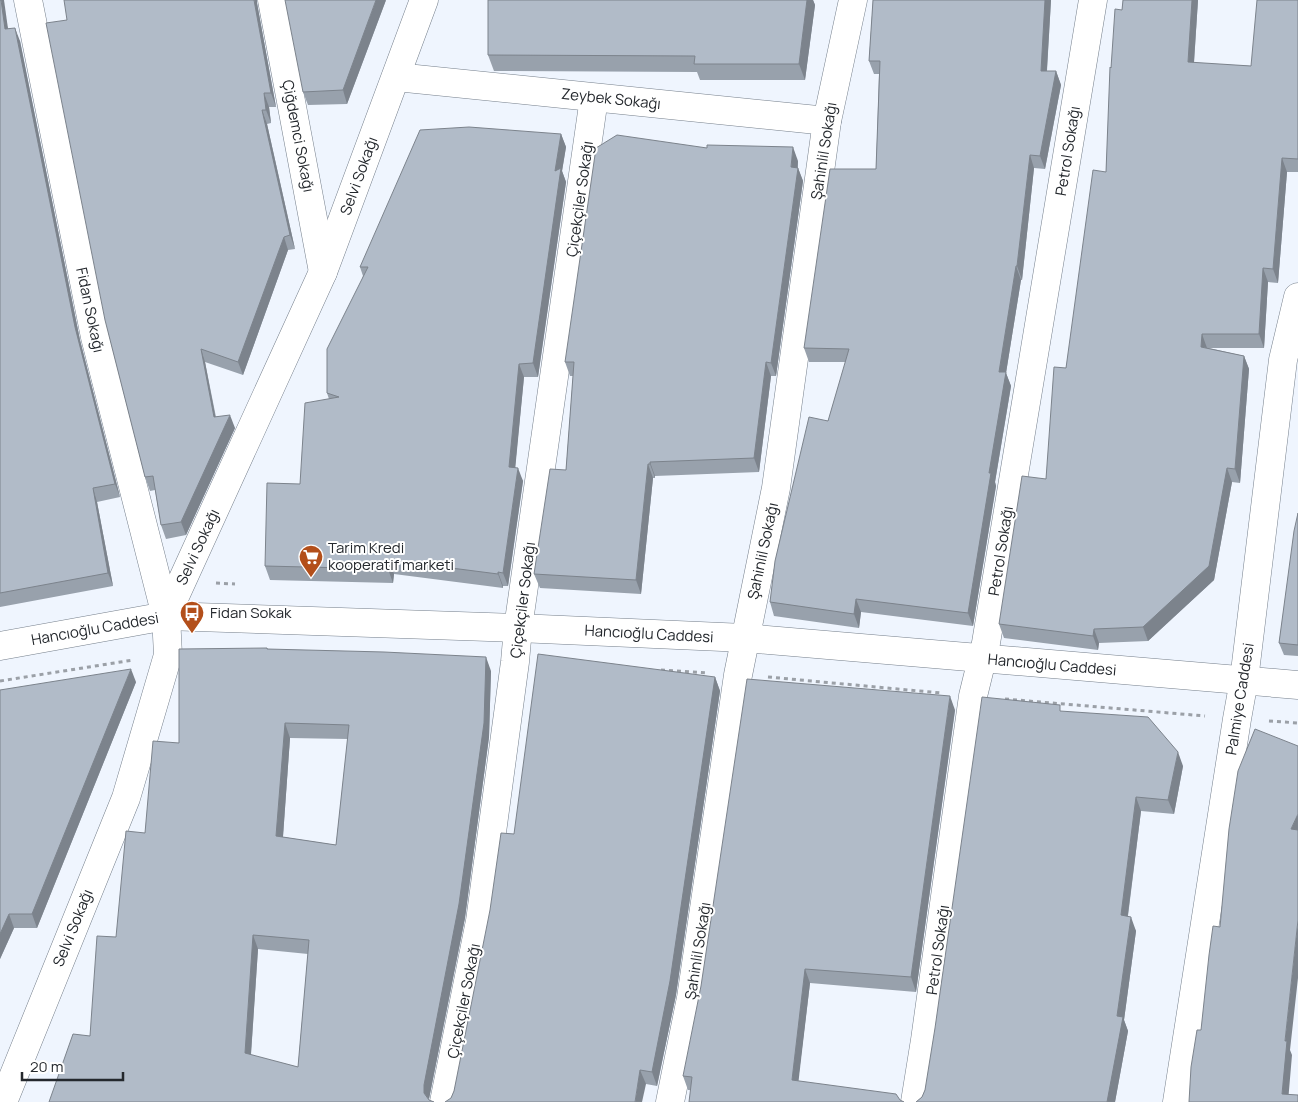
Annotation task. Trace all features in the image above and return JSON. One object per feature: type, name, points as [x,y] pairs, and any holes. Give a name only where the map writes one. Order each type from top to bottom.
[{"type":"street","name":"Fidan Sokağı","points":[[28,0],[95,337],[166,616]]},
{"type":"street","name":"Çiğdemci Sokağı","points":[[272,0],[323,272]]},
{"type":"street","name":"Selvi Sokağı","points":[[3,1102],[126,798],[168,655],[166,616],[323,272],[424,0]]},
{"type":"street","name":"Şahinlil Sokağı","points":[[670,1102],[691,998],[738,674],[776,488],[827,121],[853,0]]},
{"type":"street","name":"Petrol Sokağı","points":[[916,1102],[973,696],[986,643],[1093,0]]},
{"type":"street","name":"Zeybek Sokağı","points":[[396,77],[827,121]]},
{"type":"street","name":"Çiçekçiler Sokağı","points":[[444,1102],[480,921],[518,628],[594,98]]},
{"type":"street","name":"Palmiye Caddesi","points":[[1177,1102],[1236,719],[1244,680],[1291,360],[1298,297]]},
{"type":"street","name":"Hancıoğlu Caddesi","points":[[0,646],[166,616],[745,638],[1298,685]]},
{"type":"path","points":[[0,681],[168,655]]},
{"type":"path","points":[[661,670],[738,674],[1298,723]]},
{"type":"building","points":[[0,0],[5,29],[15,28],[75,327],[115,484],[93,488],[108,573],[0,593]]},
{"type":"building","points":[[64,0],[254,0],[271,93],[264,93],[266,110],[262,110],[290,235],[284,237],[238,362],[201,349],[214,417],[230,415],[181,522],[161,525],[153,476],[145,477],[105,320],[46,23],[67,20]]},
{"type":"building","points":[[285,0],[376,0],[343,90],[303,92]]},
{"type":"building","points":[[488,0],[807,0],[799,64],[694,64],[695,56],[488,55]]},
{"type":"building","points":[[873,0],[1045,0],[1041,71],[1056,71],[1040,156],[1030,155],[1017,266],[999,372],[1006,372],[968,613],[856,599],[854,614],[770,602],[775,561],[809,417],[828,421],[849,349],[804,348],[830,169],[876,169],[880,61],[869,61]]},
{"type":"building","points":[[1123,0],[1192,0],[1188,62],[1251,66],[1257,0],[1298,0],[1298,159],[1282,158],[1273,269],[1263,268],[1259,334],[1202,334],[1201,347],[1244,356],[1235,469],[1227,468],[1209,566],[1143,627],[1094,629],[1093,636],[999,624],[1022,476],[1046,479],[1054,367],[1066,368],[1093,170],[1106,172],[1110,67],[1115,9],[1122,10]]},
{"type":"building","points":[[469,127],[561,134],[555,171],[561,168],[533,363],[519,364],[509,467],[518,468],[503,573],[498,572],[498,574],[389,560],[388,569],[265,566],[267,483],[300,484],[305,403],[339,397],[327,393],[327,349],[368,267],[360,267],[420,130]]},
{"type":"building","points":[[617,135],[707,148],[707,145],[793,147],[791,167],[798,168],[771,363],[766,362],[754,458],[650,462],[648,464],[636,580],[534,574],[550,469],[566,470],[574,362],[565,362],[596,148]]},
{"type":"building","points":[[1298,513],[1298,645],[1279,643]]},
{"type":"building","points":[[267,648],[486,657],[484,723],[459,904],[424,1085],[424,1093],[429,1100],[434,1102],[49,1102],[73,1034],[90,1036],[97,936],[116,937],[126,831],[145,833],[153,741],[179,743],[179,649]],"holes":[[[285,723],[349,725],[336,845],[276,836]],[[253,935],[309,940],[298,1067],[245,1053]]]},
{"type":"building","points":[[538,654],[715,677],[670,981],[652,1072],[640,1070],[635,1102],[445,1102],[451,1098],[454,1091],[490,910],[501,833],[514,834]]},
{"type":"building","points":[[131,669],[32,914],[9,914],[0,934],[0,690]]},
{"type":"building","points":[[747,679],[950,696],[911,977],[805,969],[792,1080],[896,1094],[904,1102],[689,1102],[692,1077],[683,1076],[701,986]]},
{"type":"building","points":[[982,697],[1060,705],[1060,711],[1148,717],[1178,752],[1168,800],[1136,797],[1121,915],[1131,917],[1117,1016],[1123,1017],[1107,1102],[916,1102],[922,1097],[925,1090]]},
{"type":"building","points":[[1255,729],[1298,746],[1298,814],[1291,829],[1298,830],[1298,920],[1285,1041],[1287,1041],[1282,1094],[1298,1095],[1298,1102],[1189,1102],[1191,1067],[1197,1030],[1201,1030],[1213,926],[1220,927],[1229,829],[1238,771]]},
{"type":"place","name":"Tarim Kredi kooperatif marketi","points":[[311,578]]},
{"type":"place","name":"Fidan Sokak","points":[[192,634]]}]
